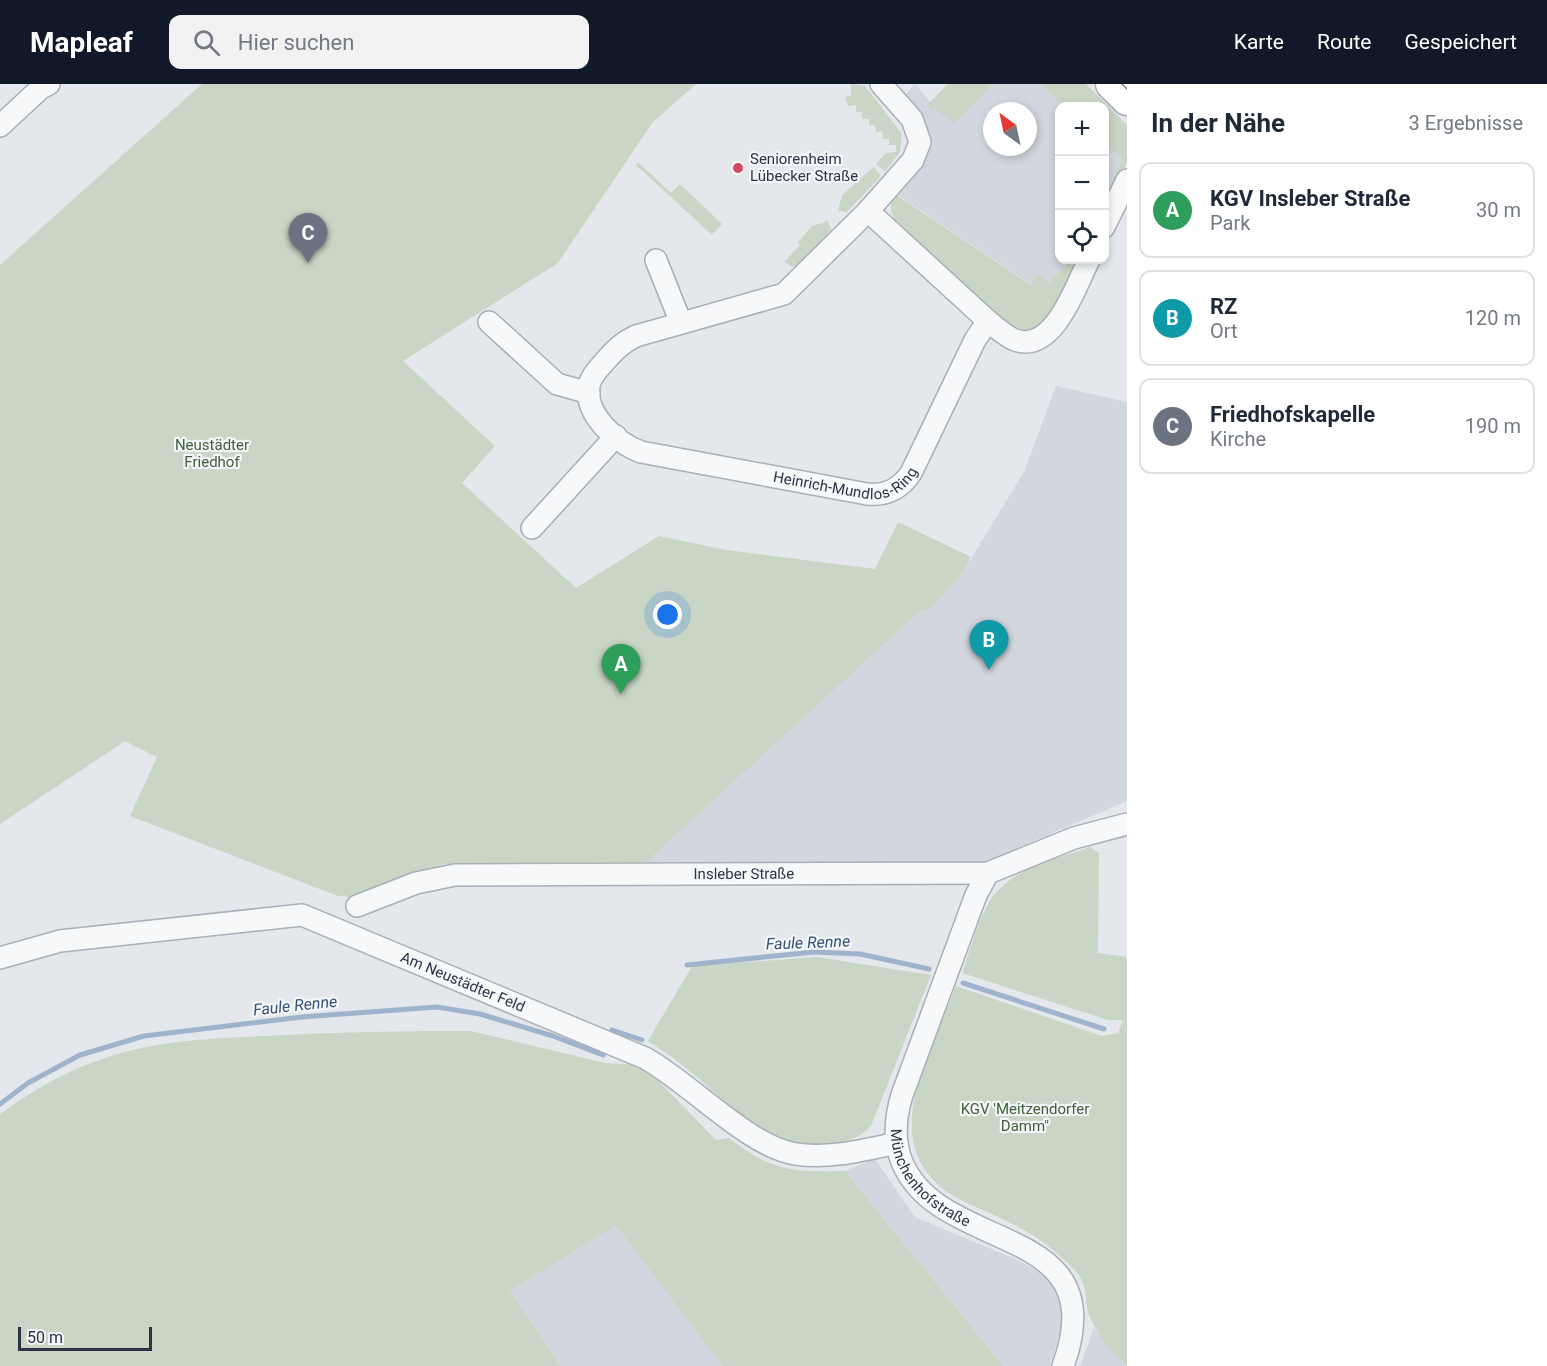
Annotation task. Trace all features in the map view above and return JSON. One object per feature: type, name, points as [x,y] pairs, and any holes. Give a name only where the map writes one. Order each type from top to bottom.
[{"type":"main road","points":[[1111,84],[1127,100]]},
{"type":"street","points":[[0,126],[41,88],[49,84]]},
{"type":"street","points":[[489,322],[557,384],[588,393],[596,372],[622,344],[636,336],[789,291],[868,211],[913,160],[920,142],[912,119],[881,84]]},
{"type":"street","points":[[1109,216],[1127,180]]},
{"type":"street","points":[[868,211],[988,321],[1016,340],[1031,341],[1044,336],[1057,322],[1087,264]]},
{"type":"street","points":[[656,260],[681,323]]},
{"type":"street","name":"Heinrich-Mundlos-Ring","points":[[588,393],[595,413],[616,436],[641,452],[867,494],[885,494],[903,484],[911,473],[975,340],[988,321]]},
{"type":"street","points":[[532,528],[616,436]]},
{"type":"street","name":"Insleber Straße","points":[[357,906],[416,883],[455,875],[988,873],[1074,838],[1127,824]]},
{"type":"street","name":"Münchenhofstraße","points":[[988,873],[976,895],[902,1095],[896,1120],[897,1143],[912,1180],[933,1202],[1036,1254],[1058,1275],[1069,1294],[1074,1318],[1072,1340],[1063,1366]]},
{"type":"street","name":"Am Neustädter Feld","points":[[0,958],[60,941],[302,915],[645,1058],[676,1076],[756,1138],[780,1150],[805,1155],[830,1155],[897,1143]]},
{"type":"shaded area","points":[[915,84],[930,102],[948,84],[1070,84],[1088,102],[1055,102],[1055,264],[1066,264],[1049,283],[1032,285],[898,195],[920,169],[902,99]]},
{"type":"shaded area","points":[[1109,124],[1127,142],[1127,154],[1109,191]]},
{"type":"shaded area","points":[[1056,386],[1127,402],[1127,801],[975,866],[646,862],[849,674],[922,609],[926,612],[963,572],[1024,472]]},
{"type":"shaded area","points":[[875,1159],[915,1217],[1022,1262],[1043,1275],[1054,1287],[1061,1305],[1063,1323],[1050,1366],[1003,1366],[845,1171]]},
{"type":"shaded area","points":[[616,1224],[722,1366],[561,1366],[510,1291]]},
{"type":"shaded area","points":[[1094,1328],[1125,1366],[1080,1366]]},
{"type":"green space","name":"Neustädter Friedhof","points":[[202,84],[696,84],[652,123],[558,263],[403,361],[495,446],[462,483],[576,588],[659,536],[726,550],[875,569],[898,522],[971,557],[963,572],[927,612],[922,609],[646,862],[444,864],[353,897],[338,896],[130,816],[157,757],[125,741],[0,824],[0,265]]},
{"type":"green space","points":[[851,84],[865,86],[902,134],[900,152],[885,171],[876,164],[886,153],[896,152],[896,145],[889,145],[889,139],[883,139],[882,131],[876,132],[875,125],[869,125],[869,119],[862,119],[862,112],[856,112],[856,105],[848,106],[845,97],[851,96]]},
{"type":"green space","points":[[948,84],[992,84],[954,124],[935,108],[932,111],[927,106]]},
{"type":"green space","points":[[1041,84],[1086,84],[1104,102],[1060,102]]},
{"type":"green space","points":[[1109,107],[1127,125],[1127,162],[1109,201],[1109,190],[1123,158],[1109,148]]},
{"type":"green space","points":[[638,162],[671,193],[680,184],[722,224],[712,235],[636,165]]},
{"type":"green space","points":[[920,166],[898,196],[1031,285],[1038,274],[1049,283],[1066,264],[1080,264],[1046,319],[1032,330],[1020,329],[984,306],[942,270],[897,226],[891,211],[891,197]]},
{"type":"green space","points":[[874,167],[881,176],[847,212],[838,211],[842,195]]},
{"type":"green space","points":[[828,221],[831,230],[795,268],[784,262],[800,245],[798,242],[812,226]]},
{"type":"green space","name":"KGV 'Meitzendorfer Damm\"","points":[[1090,847],[1099,853],[1098,953],[1126,957],[1127,960],[1127,1366],[1109,1348],[1092,1322],[1083,1284],[1074,1269],[1054,1250],[1031,1234],[967,1203],[937,1183],[919,1160],[912,1133],[913,1104],[921,1074],[956,986],[1102,1036],[1118,1033],[1123,1020],[1108,1020],[962,973],[980,922],[995,893],[1018,874]]},
{"type":"green space","points":[[817,957],[931,975],[871,1126],[856,1137],[845,1142],[826,1145],[803,1144],[783,1138],[746,1118],[675,1059],[648,1041],[692,966]]},
{"type":"green space","points":[[471,1031],[605,1063],[643,1065],[716,1140],[729,1138],[758,1158],[784,1168],[845,1171],[1003,1366],[722,1366],[616,1225],[510,1291],[561,1366],[0,1366],[0,1114],[65,1074],[108,1057],[147,1047],[226,1038]]},
{"type":"waterway","name":"Faule Renne","points":[[687,965],[814,952],[860,954],[929,969]]},
{"type":"waterway","name":"Faule Renne","points":[[963,983],[1104,1029]]},
{"type":"waterway","name":"Faule Renne","points":[[0,1104],[28,1083],[80,1055],[144,1036],[302,1017],[437,1007],[480,1014],[553,1036],[603,1055]]},
{"type":"waterway","name":"Faule Renne","points":[[612,1030],[642,1040]]},
{"type":"tram line","points":[[1122,84],[1127,89]]},
{"type":"place","name":"Seniorenheim Lübecker Straße","points":[[738,168]]},
{"type":"place","name":"Friedhofskapelle","points":[[308,263]]},
{"type":"place","name":"RZ","points":[[989,670]]},
{"type":"place","name":"KGV Insleber Straße","points":[[621,694]]}]
